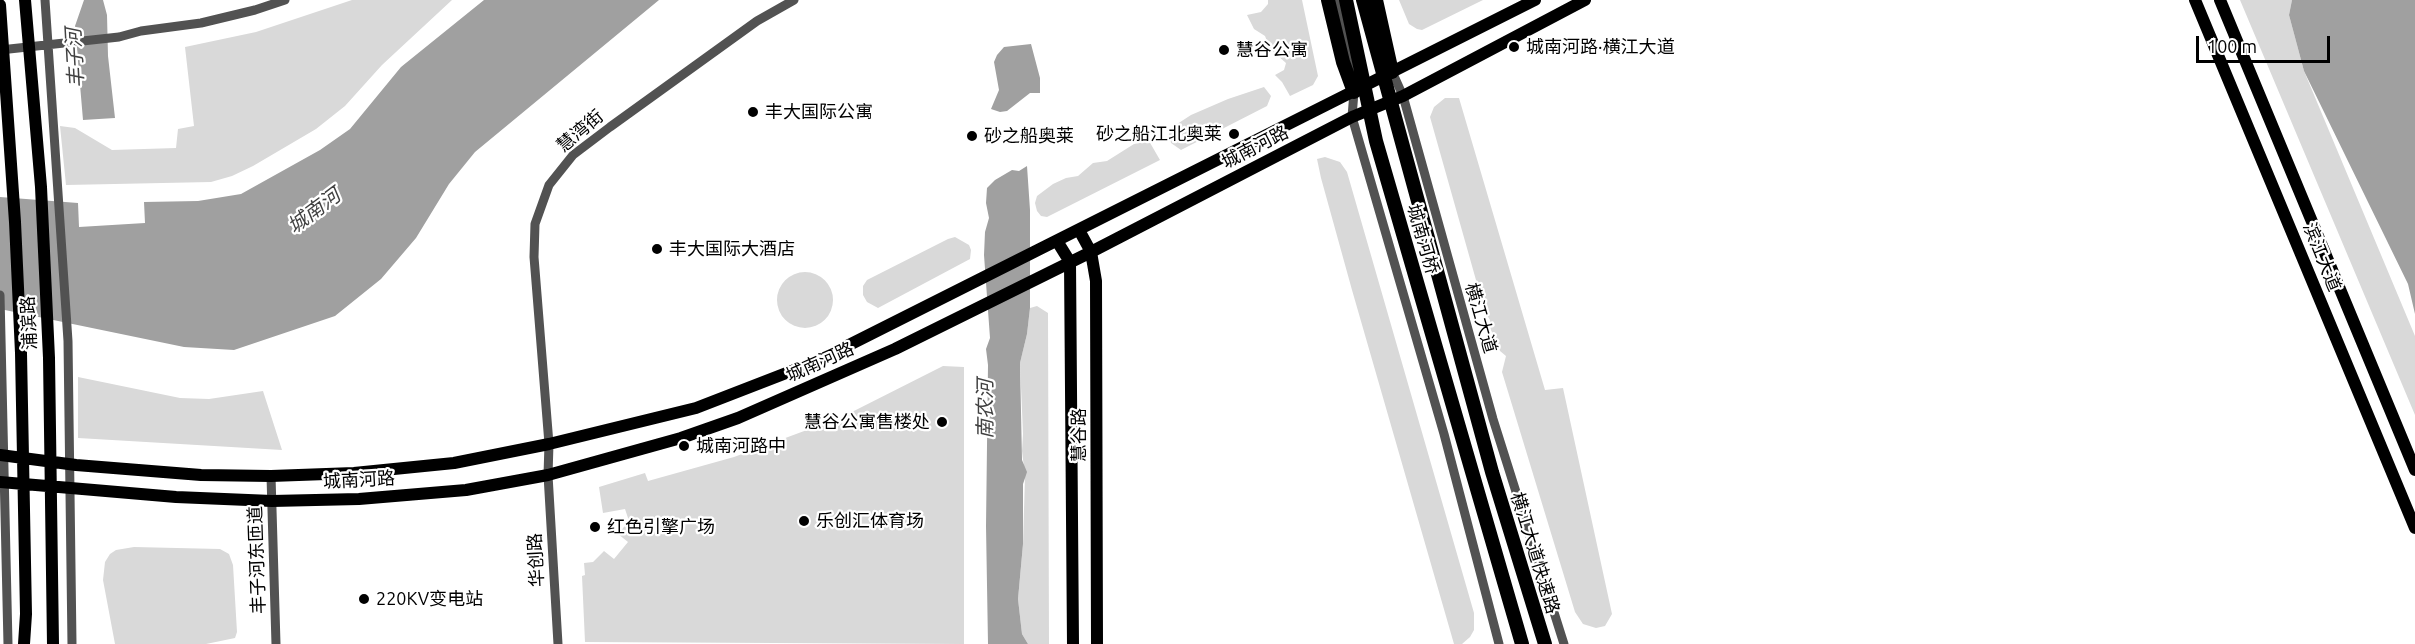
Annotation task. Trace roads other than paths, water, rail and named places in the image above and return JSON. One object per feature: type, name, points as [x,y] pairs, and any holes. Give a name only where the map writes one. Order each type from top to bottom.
[{"type":"highway","points":[[1328,0],[1343,62],[1354,92]]},
{"type":"highway","name":"城南河桥","points":[[1346,0],[1376,141],[1475,484]]},
{"type":"highway","name":"城南河桥","points":[[1363,0],[1492,472]]},
{"type":"highway","points":[[1378,7],[1392,72]]},
{"type":"highway","name":"横江大道快速路","points":[[1492,472],[1545,644]]},
{"type":"highway","name":"横江大道快速路","points":[[1475,484],[1522,644]]},
{"type":"main road","name":"浦滨路","points":[[25,0],[41,187],[49,358],[54,644]]},
{"type":"main road","name":"城南河路","points":[[0,455],[146,471],[271,476],[408,469],[454,463],[549,444],[647,422],[696,408],[839,350],[1535,0]]},
{"type":"main road","name":"城南河路","points":[[0,482],[176,497],[272,501],[359,499],[466,490],[548,475],[681,438],[738,418],[895,348],[1091,252],[1352,117],[1404,96],[1584,0]]},
{"type":"main road","name":"滨江大道","points":[[2196,0],[2415,528]]},
{"type":"main road","name":"滨江大道","points":[[2220,0],[2415,470]]},
{"type":"main road","name":"浦滨路","points":[[0,5],[15,222],[26,614],[24,644]]},
{"type":"main road","name":"慧谷路","points":[[1079,230],[1091,252],[1096,281],[1097,644]]},
{"type":"main road","points":[[1056,241],[1070,262]]},
{"type":"main road","name":"慧谷路","points":[[1070,262],[1073,644]]},
{"type":"street","name":"浦滨路","points":[[45,0],[68,341],[72,644]]},
{"type":"street","points":[[0,50],[66,45],[201,23],[285,0]]},
{"type":"street","name":"慧湾街","points":[[548,475],[549,444],[534,256],[535,224],[549,185],[573,155],[610,127],[757,21],[794,0]]},
{"type":"street","points":[[1337,0],[1351,59],[1354,92],[1352,117],[1441,422],[1499,644]]},
{"type":"street","name":"横江大道","points":[[1370,0],[1383,50],[1404,96],[1493,419],[1564,644]]},
{"type":"street","name":"浦滨路","points":[[0,295],[8,644]]},
{"type":"street","name":"华创路","points":[[548,475],[558,644]]},
{"type":"street","name":"丰子河东匝道","points":[[271,476],[276,644]]},
{"type":"water","points":[[84,0],[103,0],[107,15],[108,56],[115,118],[83,120],[75,26]]},
{"type":"water","name":"城南河","points":[[484,0],[659,0],[475,152],[449,184],[416,238],[381,279],[335,316],[234,350],[184,347],[0,309],[0,197],[78,203],[79,227],[145,223],[144,202],[198,201],[241,194],[320,150],[350,129],[401,67]]},
{"type":"water","points":[[2292,0],[2415,0],[2415,314],[2408,284],[2304,71],[2289,15]]},
{"type":"water","points":[[1031,44],[1040,78],[1040,93],[1030,93],[1007,111],[1000,112],[991,109],[999,90],[994,62],[997,55],[1004,47]]},
{"type":"water","points":[[1027,166],[1030,210],[1030,308],[1020,363],[1022,460],[1027,472],[1023,484],[1023,544],[1018,599],[1022,634],[1028,644],[988,644],[986,526],[988,365],[986,349],[990,338],[984,255],[985,232],[989,218],[986,203],[987,188],[995,180],[1012,170],[1019,171]]},
{"type":"place","name":"城南河路·横江大道","points":[[1514,47]]},
{"type":"place","name":"慧谷公寓","points":[[1224,50]]},
{"type":"place","name":"丰大国际公寓","points":[[753,112]]},
{"type":"place","name":"砂之船江北奥莱","points":[[1234,134]]},
{"type":"place","name":"砂之船奥莱","points":[[972,136]]},
{"type":"place","name":"丰大国际大酒店","points":[[657,249]]},
{"type":"place","name":"慧谷公寓售楼处","points":[[942,422]]},
{"type":"place","name":"城南河路中","points":[[684,446]]},
{"type":"place","name":"乐创汇体育场","points":[[804,521]]},
{"type":"place","name":"红色引擎广场","points":[[595,527]]},
{"type":"place","name":"220KV变电站","points":[[364,599]]},
{"type":"water label","name":"丰子河","points":[[75,58]]},
{"type":"water label","name":"南农河","points":[[985,409]]}]
